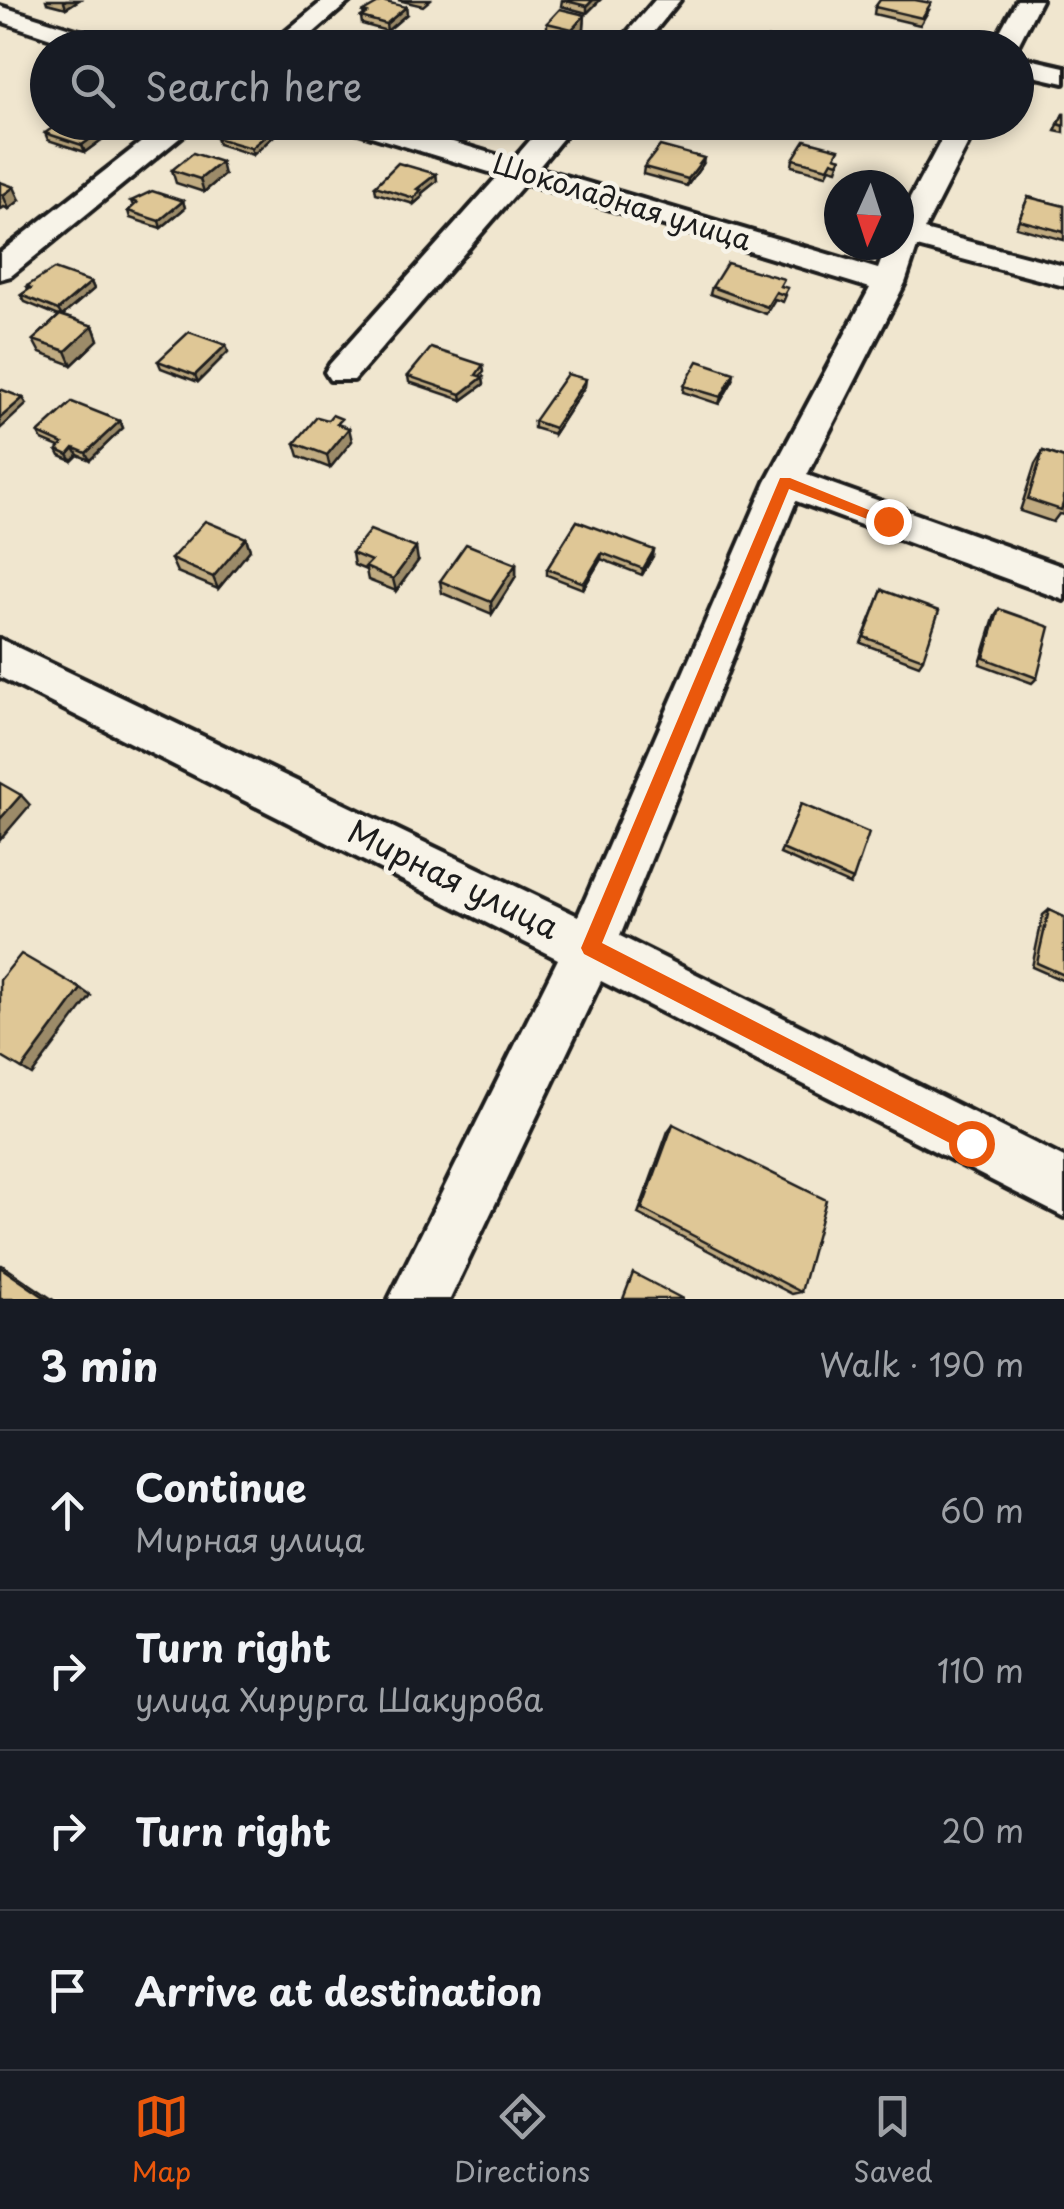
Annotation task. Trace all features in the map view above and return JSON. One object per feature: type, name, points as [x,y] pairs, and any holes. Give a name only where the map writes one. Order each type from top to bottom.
[{"type":"street","points":[[0,10],[12,0]]},
{"type":"street","points":[[302,30],[339,0]]},
{"type":"street","points":[[642,30],[668,0]]},
{"type":"street","points":[[1013,30],[1029,0]]},
{"type":"street","points":[[0,10],[57,30]]},
{"type":"street","points":[[1034,68],[1064,75]]},
{"type":"street","points":[[0,269],[162,140]]},
{"type":"street","name":"Шоколадная улица","points":[[416,140],[889,282]]},
{"type":"street","points":[[342,372],[547,140]]},
{"type":"street","points":[[914,220],[956,140]]},
{"type":"street","points":[[914,237],[1064,276]]},
{"type":"street","points":[[419,1299],[590,948],[785,482],[897,260]]},
{"type":"street","points":[[785,482],[1064,584]]},
{"type":"street","name":"Мирная улица","points":[[0,657],[590,948],[1064,1188]]},
{"type":"building","points":[[562,0],[593,0],[587,6]]},
{"type":"building","points":[[880,0],[931,3],[922,18],[875,7]]},
{"type":"building","points":[[382,1],[406,7],[386,24],[361,17],[367,13],[363,12]]},
{"type":"building","points":[[560,9],[585,15],[572,29],[547,23]]},
{"type":"building","points":[[223,140],[261,140],[251,148]]},
{"type":"building","points":[[805,140],[839,149],[835,156],[841,158],[838,163],[832,161],[828,168],[793,159]]},
{"type":"building","points":[[660,146],[704,158],[688,179],[644,167]]},
{"type":"building","points":[[193,153],[221,162],[200,179],[172,170]]},
{"type":"building","points":[[398,163],[436,174],[417,189],[421,190],[414,198],[375,186]]},
{"type":"building","points":[[0,182],[14,187],[0,194]]},
{"type":"building","points":[[152,191],[183,201],[159,221],[128,211],[137,203],[131,201]]},
{"type":"building","points":[[1028,197],[1064,206],[1064,232],[1019,220]]},
{"type":"building","points":[[727,263],[784,279],[780,286],[788,288],[784,295],[776,292],[767,307],[712,287]]},
{"type":"building","points":[[54,269],[91,282],[58,310],[21,295],[31,288],[27,286]]},
{"type":"building","points":[[60,315],[93,326],[66,351],[33,340]]},
{"type":"building","points":[[189,332],[226,345],[195,375],[158,361]]},
{"type":"building","points":[[431,348],[483,365],[476,375],[483,377],[461,394],[408,376]]},
{"type":"building","points":[[698,361],[734,373],[721,397],[684,386]]},
{"type":"building","points":[[567,374],[586,379],[554,428],[534,421]]},
{"type":"building","points":[[0,389],[23,398],[0,418]]},
{"type":"building","points":[[72,402],[120,421],[86,453],[74,448],[68,455],[57,450],[63,444],[38,433]]},
{"type":"building","points":[[332,415],[342,419],[337,424],[349,428],[327,455],[295,443],[317,417],[328,420]]},
{"type":"building","points":[[1043,451],[1064,458],[1061,510],[1028,499]]},
{"type":"building","points":[[205,521],[246,538],[213,577],[171,559]]},
{"type":"building","points":[[577,521],[654,550],[643,569],[602,553],[584,583],[547,569]]},
{"type":"building","points":[[370,530],[416,548],[393,579],[365,567],[371,561],[352,553]]},
{"type":"building","points":[[466,544],[516,564],[491,602],[440,581]]},
{"type":"building","points":[[882,590],[939,611],[923,659],[864,637]]},
{"type":"building","points":[[999,609],[1050,627],[1037,678],[984,658]]},
{"type":"building","points":[[0,783],[21,795],[0,819]]},
{"type":"building","points":[[801,804],[869,833],[853,880],[782,849]]},
{"type":"building","points":[[1049,910],[1064,917],[1064,975],[1037,963]]},
{"type":"building","points":[[21,954],[81,989],[22,1069],[0,1056],[0,980]]},
{"type":"building","points":[[673,1124],[826,1200],[801,1292],[642,1209]]},
{"type":"building","points":[[0,1267],[47,1299],[0,1299]]},
{"type":"building","points":[[633,1273],[683,1299],[623,1299]]},
{"type":"route","points":[[888,521],[785,482],[590,948],[971,1143]]}]
